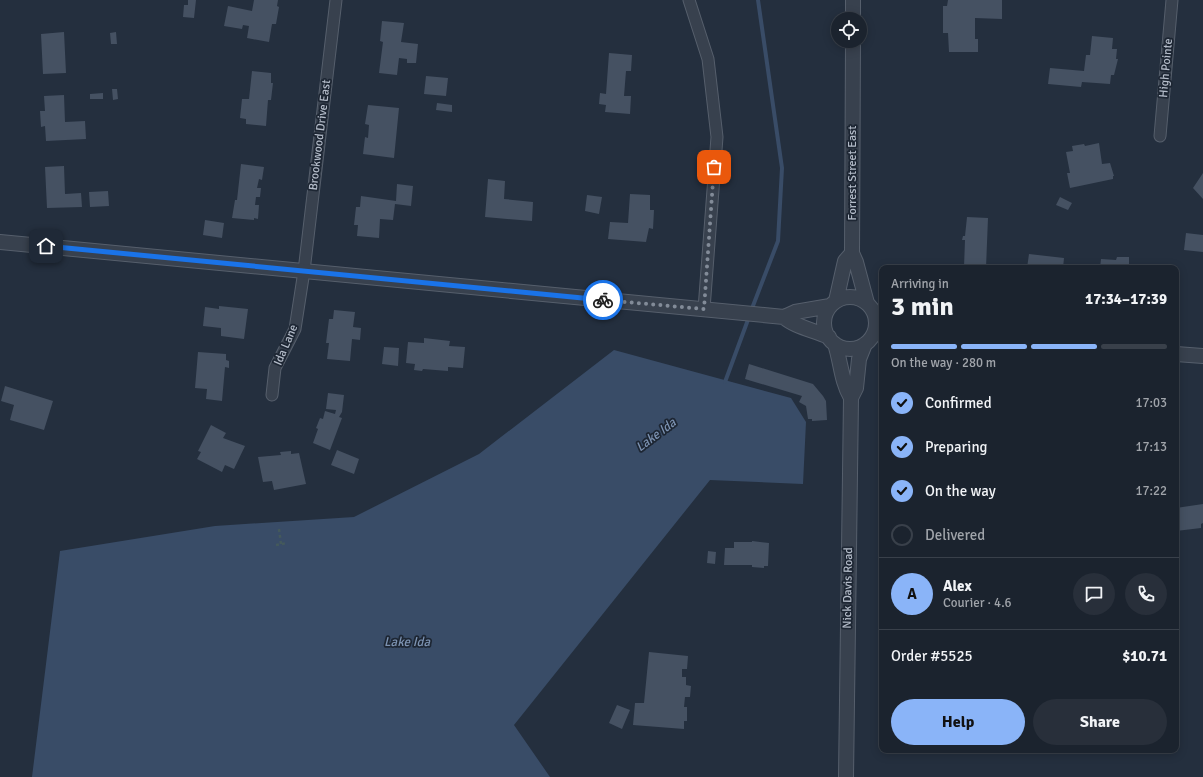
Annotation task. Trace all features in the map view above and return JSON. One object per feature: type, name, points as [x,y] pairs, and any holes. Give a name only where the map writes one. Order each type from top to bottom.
[{"type":"street","name":"Brookwood Drive East","points":[[304,271],[336,0]]},
{"type":"street","points":[[689,0],[708,59],[717,137],[704,309]]},
{"type":"street","points":[[853,0],[853,12]]},
{"type":"street","name":"High Pointe","points":[[1160,136],[1172,0]]},
{"type":"street","name":"Forrest Street East","points":[[853,48],[852,253],[874,308]]},
{"type":"street","points":[[0,242],[784,317],[794,312],[852,297],[874,308],[876,325],[872,340],[852,349],[843,348],[813,329],[790,323],[784,317]]},
{"type":"street","points":[[832,341],[825,330],[824,321],[833,303],[845,262],[852,253]]},
{"type":"street","name":"Ida Lane","points":[[272,395],[275,368],[295,329],[304,271]]},
{"type":"street","name":"Nick Davis Road","points":[[850,398],[856,388],[859,359],[872,340]]},
{"type":"street","name":"Nick Davis Road","points":[[832,341],[840,360],[844,386],[850,398],[846,777]]},
{"type":"street","points":[[1179,354],[1203,356]]},
{"type":"path","points":[[279,529],[281,544]]},
{"type":"path","points":[[276,545],[287,543]]},
{"type":"water","name":"Lake Ida","points":[[614,350],[791,398],[806,422],[803,484],[710,480],[514,725],[550,777],[32,777],[60,551],[215,526],[354,517],[479,454]]},
{"type":"building","points":[[188,0],[196,0],[194,18],[183,17],[184,5],[188,5]]},
{"type":"building","points":[[254,0],[278,0],[277,6],[279,7],[276,24],[272,24],[269,42],[247,38],[249,26],[243,25],[242,29],[224,26],[228,6],[252,11]]},
{"type":"building","points":[[948,0],[1002,0],[1002,19],[975,18],[975,39],[978,39],[978,52],[949,52],[948,33],[943,33],[943,6],[947,6]]},
{"type":"building","points":[[382,21],[404,23],[401,42],[418,44],[416,63],[407,63],[407,59],[399,58],[397,75],[379,73],[383,42],[380,41]]},
{"type":"building","points":[[64,32],[66,73],[43,74],[41,34]]},
{"type":"building","points":[[116,32],[117,44],[111,44],[110,33]]},
{"type":"building","points":[[1092,36],[1113,38],[1112,49],[1117,49],[1116,59],[1118,59],[1114,75],[1111,75],[1110,84],[1082,82],[1081,87],[1048,84],[1050,68],[1084,71],[1086,55],[1090,55]]},
{"type":"building","points":[[609,53],[632,55],[631,71],[626,71],[624,96],[631,96],[630,114],[605,112],[606,105],[599,104],[600,93],[606,94]]},
{"type":"building","points":[[252,71],[271,73],[271,83],[273,83],[271,100],[268,100],[266,126],[246,124],[246,119],[240,118],[242,99],[249,99]]},
{"type":"building","points":[[426,76],[448,78],[446,96],[424,94]]},
{"type":"building","points":[[112,89],[117,89],[118,99],[113,100]]},
{"type":"building","points":[[103,93],[103,99],[90,99],[90,94]]},
{"type":"building","points":[[64,95],[65,122],[85,121],[86,139],[46,141],[45,126],[41,127],[40,111],[45,111],[44,96]]},
{"type":"building","points":[[437,103],[452,105],[452,112],[436,110]]},
{"type":"building","points":[[368,105],[399,108],[394,158],[363,154],[365,137],[368,138],[369,125],[365,124]]},
{"type":"building","points":[[1099,143],[1102,164],[1110,163],[1114,176],[1113,179],[1070,188],[1067,173],[1070,173],[1066,152],[1073,151],[1072,146],[1084,144],[1085,146]]},
{"type":"building","points":[[241,164],[264,167],[262,180],[259,179],[257,188],[261,188],[260,197],[256,197],[255,205],[259,205],[258,219],[232,218],[235,200],[237,200]]},
{"type":"building","points":[[64,166],[65,194],[81,193],[82,207],[47,208],[45,167]]},
{"type":"building","points":[[1203,173],[1203,199],[1193,188]]},
{"type":"building","points":[[488,179],[505,181],[504,199],[533,202],[532,221],[485,217]]},
{"type":"building","points":[[397,184],[413,186],[411,206],[395,204],[393,220],[380,219],[379,238],[357,236],[358,225],[354,225],[356,207],[360,207],[361,196],[396,201]]},
{"type":"building","points":[[108,191],[109,206],[90,207],[89,192]]},
{"type":"building","points":[[630,194],[650,195],[650,210],[654,210],[653,229],[649,228],[646,242],[608,239],[610,222],[628,223]]},
{"type":"building","points":[[587,195],[602,197],[599,214],[585,211]]},
{"type":"building","points":[[1060,197],[1072,203],[1068,210],[1056,205]]},
{"type":"building","points":[[967,217],[988,218],[986,265],[964,265],[965,240],[962,240],[963,236],[965,236]]},
{"type":"building","points":[[205,220],[224,223],[222,238],[203,235]]},
{"type":"building","points":[[1186,233],[1203,235],[1203,252],[1184,250]]},
{"type":"building","points":[[1029,254],[1064,258],[1063,265],[1027,265]]},
{"type":"building","points":[[1117,257],[1129,257],[1129,265],[1100,265],[1101,259],[1116,260]]},
{"type":"building","points":[[219,306],[248,309],[244,339],[221,336],[221,328],[203,326],[205,307],[219,309]]},
{"type":"building","points":[[334,310],[355,312],[353,327],[361,328],[360,340],[352,339],[350,361],[327,359],[329,343],[326,343],[329,319],[333,319]]},
{"type":"building","points":[[424,338],[450,341],[449,346],[465,347],[463,368],[448,367],[448,371],[423,369],[422,371],[414,370],[415,364],[406,363],[408,342],[424,343]]},
{"type":"building","points":[[384,347],[399,348],[398,366],[382,364]]},
{"type":"building","points":[[198,352],[226,354],[226,360],[229,361],[229,368],[225,367],[222,401],[206,399],[207,389],[195,388]]},
{"type":"building","points":[[749,364],[813,384],[826,401],[827,420],[812,421],[812,419],[808,419],[806,406],[799,402],[802,396],[745,379]]},
{"type":"building","points":[[5,386],[53,401],[44,430],[10,420],[14,405],[1,401]]},
{"type":"building","points":[[328,393],[344,395],[342,412],[339,417],[342,418],[330,450],[313,443],[318,429],[316,428],[320,418],[323,419],[325,411],[335,414],[336,410],[326,409]]},
{"type":"building","points":[[211,425],[226,433],[223,438],[245,446],[234,469],[225,465],[222,472],[197,459],[201,452],[198,451]]},
{"type":"building","points":[[337,450],[359,459],[354,474],[331,465]]},
{"type":"building","points":[[291,451],[291,454],[299,453],[306,484],[274,490],[272,481],[263,482],[258,457],[281,455],[280,452]]},
{"type":"building","points":[[1203,504],[1203,523],[1201,524],[1201,528],[1179,531],[1179,508]]},
{"type":"building","points":[[752,541],[769,543],[768,566],[764,566],[764,568],[752,567],[752,565],[724,565],[725,548],[734,548],[734,542]]},
{"type":"building","points":[[708,551],[716,552],[715,564],[707,563]]},
{"type":"building","points":[[649,652],[688,656],[687,669],[682,669],[682,677],[686,677],[686,685],[691,686],[690,697],[685,697],[684,707],[687,707],[687,721],[684,721],[684,729],[633,725],[635,703],[644,703]]},
{"type":"building","points":[[617,705],[630,710],[622,729],[609,723]]},
{"type":"waterway","points":[[751,311],[778,241],[782,168],[758,0]]},
{"type":"waterway","points":[[725,382],[749,317]]},
{"type":"way so far","points":[[603,300],[704,309],[714,167]]},
{"type":"route","points":[[46,246],[603,300]]}]
